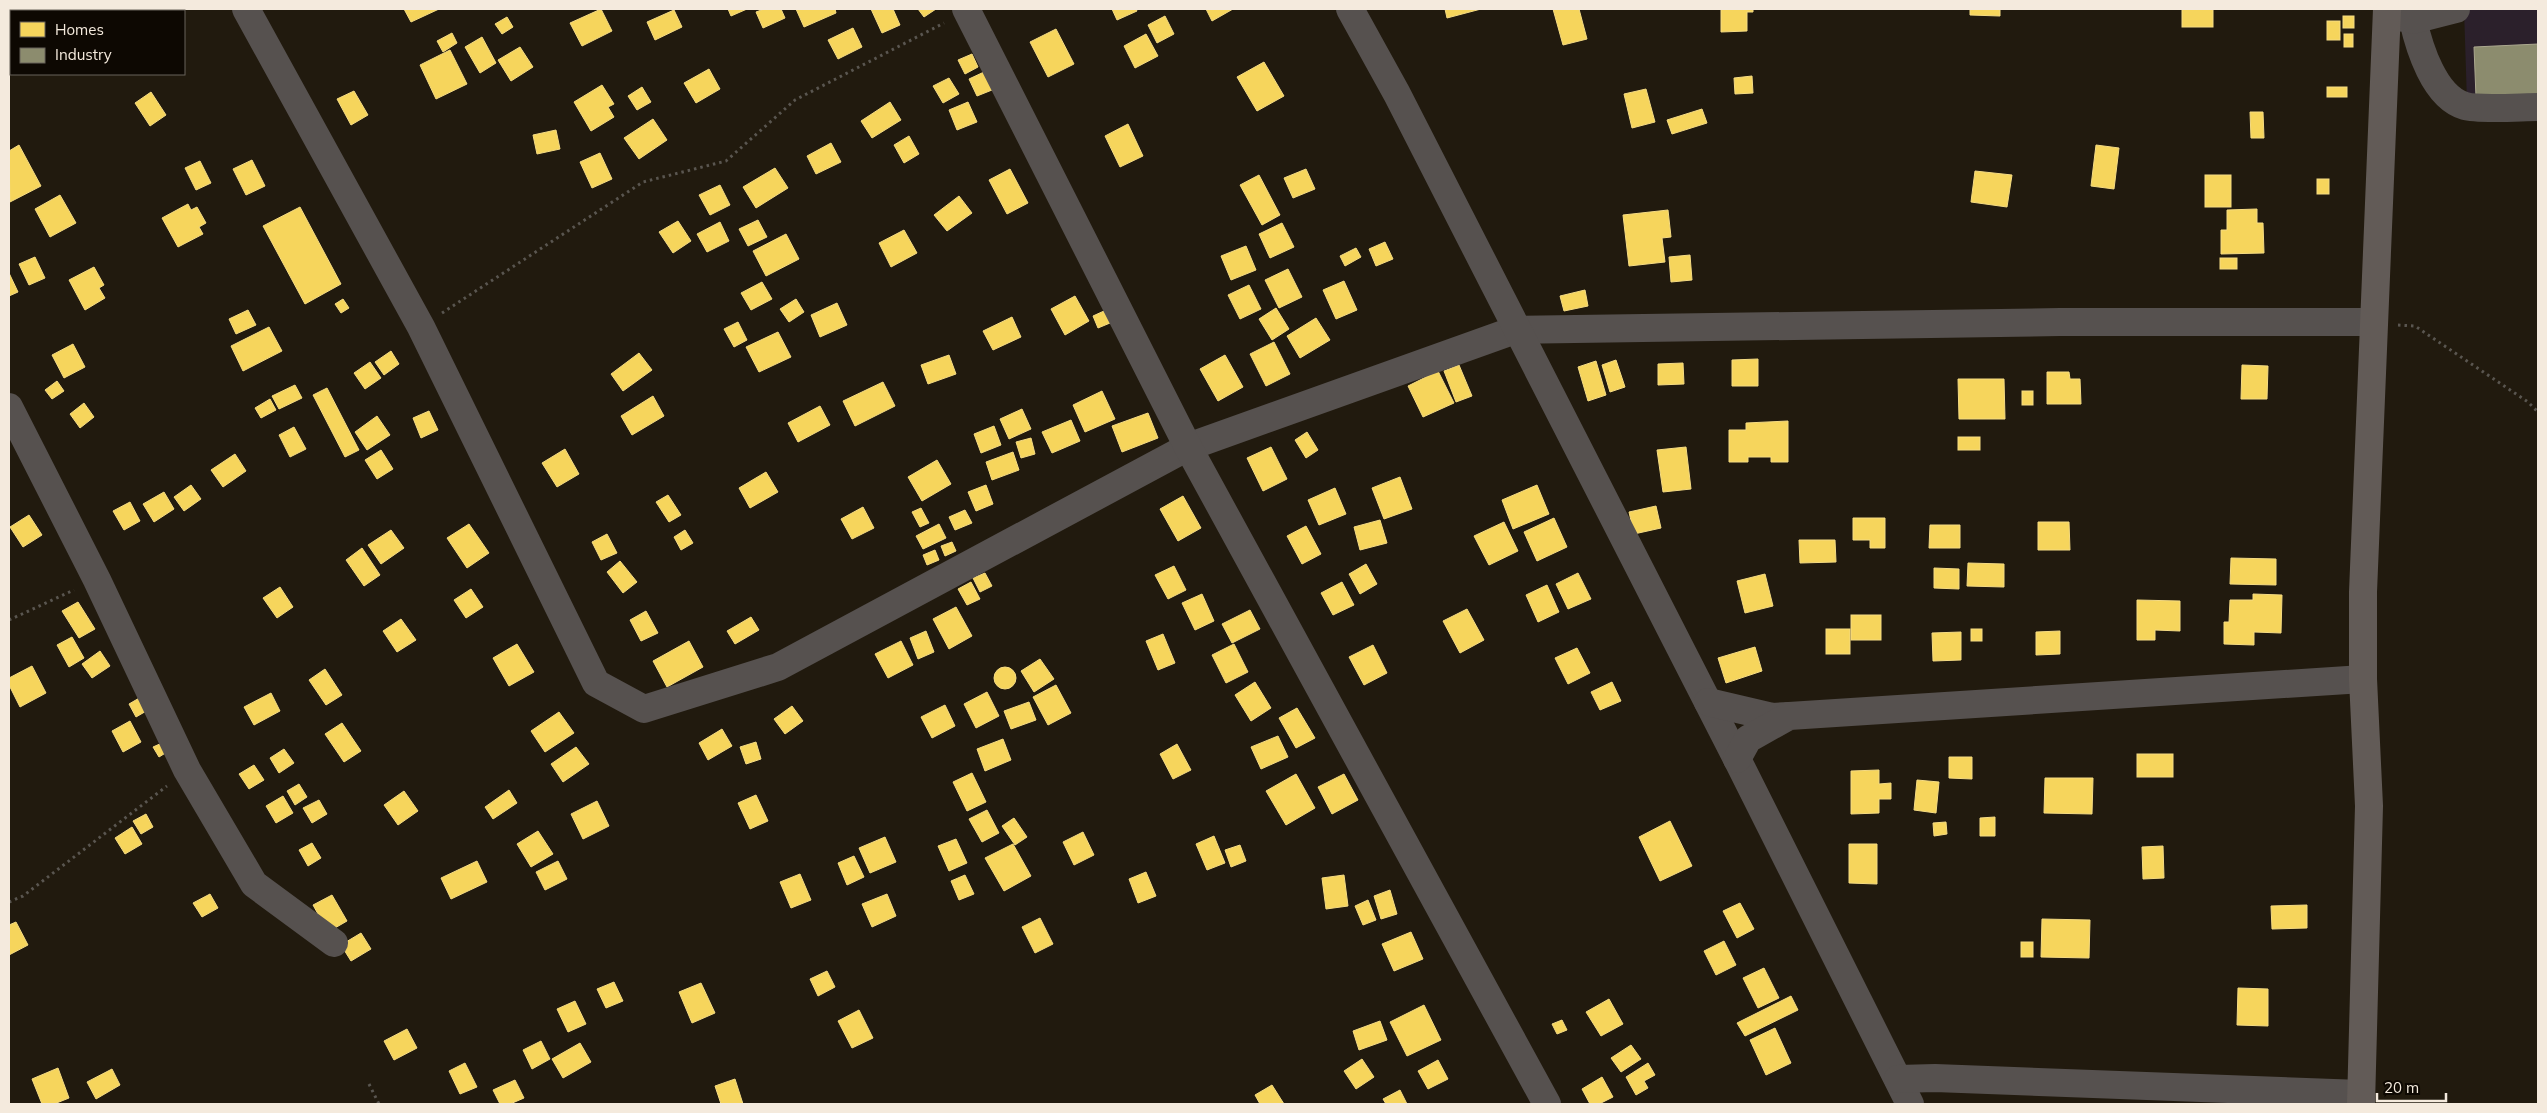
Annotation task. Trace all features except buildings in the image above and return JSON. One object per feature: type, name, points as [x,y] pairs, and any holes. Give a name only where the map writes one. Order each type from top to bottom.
[{"type":"main road","points":[[2361,1099],[2369,806],[2363,679],[2363,592],[2373,322],[2396,14]]},
{"type":"street","points":[[246,9],[421,327],[596,683],[644,709],[778,667],[1188,447],[1515,330],[2060,322],[2373,322]]},
{"type":"street","points":[[1350,9],[1397,94],[1515,330],[1708,702],[1910,1104]]},
{"type":"street","points":[[2456,9],[2396,14],[2418,47],[2441,89],[2452,100],[2465,107],[2538,108]]},
{"type":"street","points":[[971,10],[1188,447],[1547,1104]]},
{"type":"street","points":[[9,407],[97,580],[187,770],[254,884],[334,943]]},
{"type":"street","points":[[1708,702],[1772,717],[2363,679]]},
{"type":"street","points":[[1737,759],[1748,739],[1789,716]]},
{"type":"street","points":[[1898,1079],[1934,1078],[2361,1099]]},
{"type":"path","points":[[421,327],[643,182],[726,161],[795,100],[971,10]]},
{"type":"path","points":[[2373,322],[2415,326],[2528,402],[2538,412]]},
{"type":"path","points":[[9,620],[97,580]]},
{"type":"path","points":[[9,902],[23,896],[187,770]]},
{"type":"path","points":[[369,1084],[379,1104]]},
{"type":"shaded area","points":[[2464,9],[2538,9],[2538,99],[2467,102]]}]
